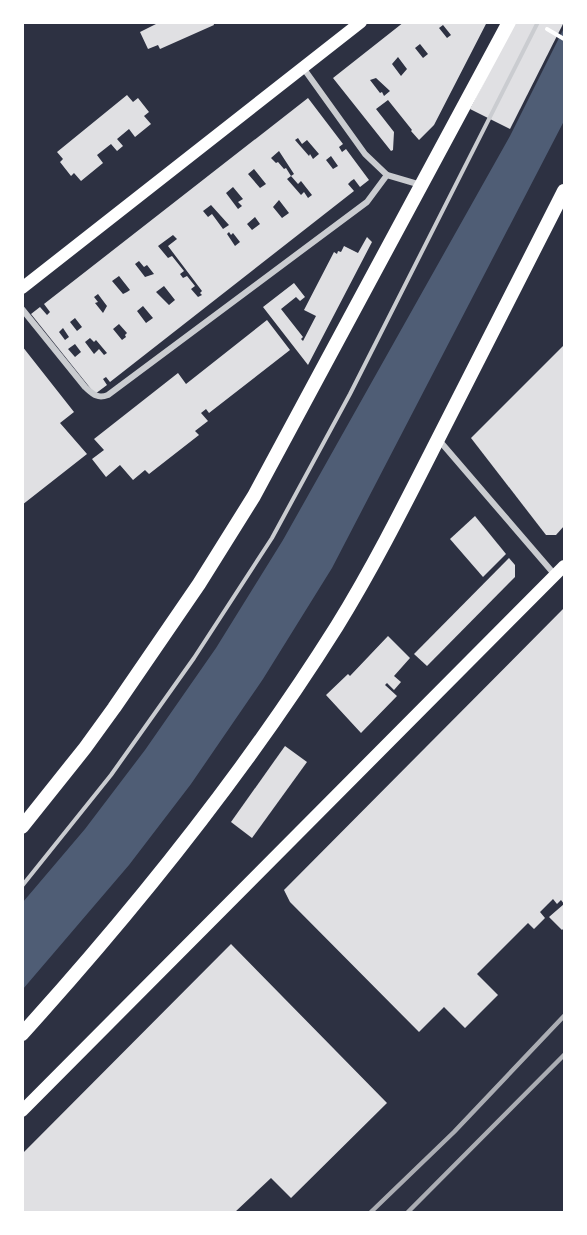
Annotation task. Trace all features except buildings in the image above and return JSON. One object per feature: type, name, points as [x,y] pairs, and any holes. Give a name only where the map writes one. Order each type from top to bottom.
[{"type":"highway","points":[[22,827],[108,716],[230,536],[254,496],[509,22]]},
{"type":"highway","points":[[22,1034],[70,982],[187,839],[278,714],[337,625],[385,542],[564,191]]},
{"type":"main road","points":[[22,288],[362,22]]},
{"type":"main road","points":[[22,1111],[564,566]]},
{"type":"street","points":[[304,69],[365,154],[387,175],[422,185]]},
{"type":"street","points":[[22,309],[85,387],[101,398],[368,202],[387,175]]},
{"type":"street","points":[[438,439],[555,575]]},
{"type":"lane","points":[[22,886],[111,775],[194,658],[272,538],[351,394],[538,22]]},
{"type":"path","points":[[545,27],[564,39]]},
{"type":"water","points":[[564,28],[564,121],[332,568],[263,679],[191,784],[129,865],[23,989],[23,902],[85,829],[145,750],[216,648],[283,540],[510,136]]},
{"type":"railway","points":[[371,1212],[454,1132],[564,1016]]},
{"type":"railway","points":[[408,1212],[564,1055]]}]
